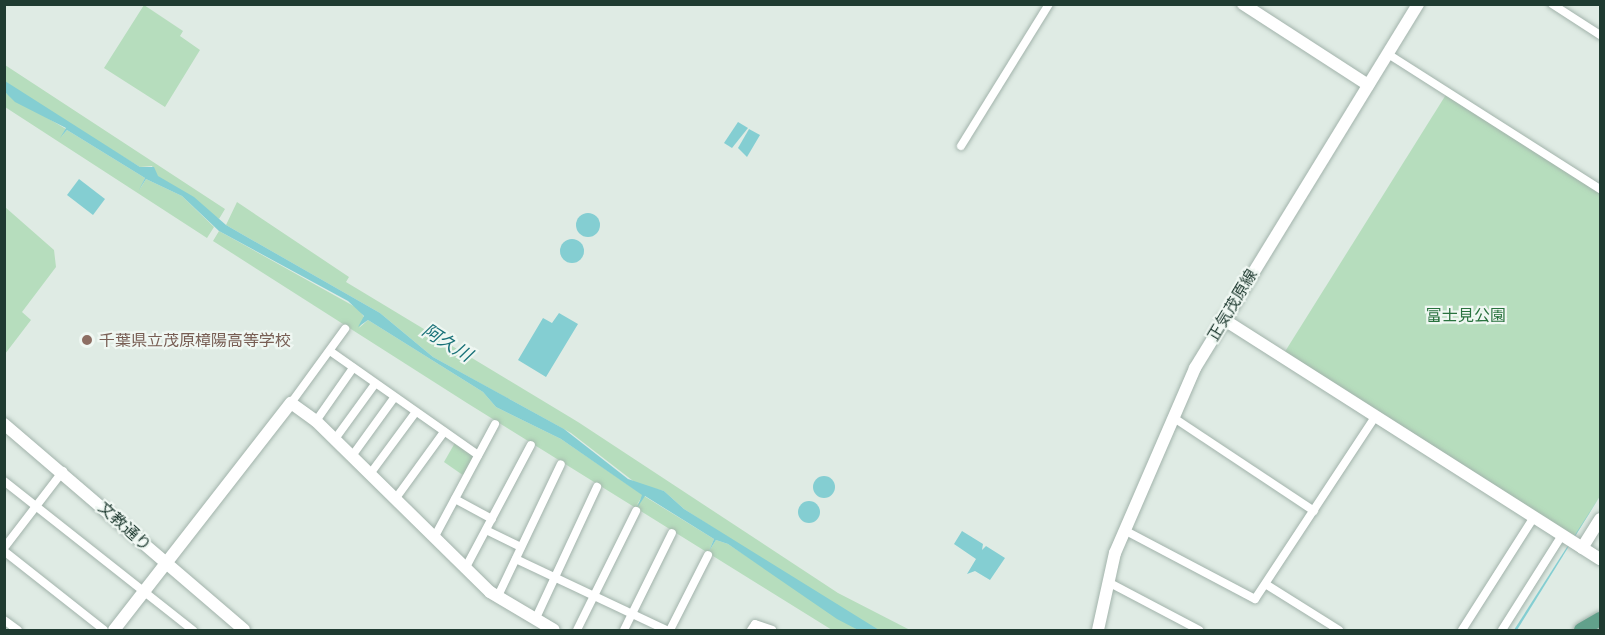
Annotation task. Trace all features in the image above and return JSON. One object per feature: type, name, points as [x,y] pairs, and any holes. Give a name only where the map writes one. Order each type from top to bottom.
[{"type":"main road","points":[[1581,630],[1600,619]]},
{"type":"street","points":[[961,146],[1049,4]]},
{"type":"street","points":[[1243,4],[1368,85]]},
{"type":"street","name":"正気茂原線","points":[[1101,629],[1108,582],[1126,531],[1174,418],[1223,319],[1418,4]]},
{"type":"street","points":[[1551,4],[1600,35]]},
{"type":"street","points":[[1388,54],[1600,189]]},
{"type":"street","points":[[1223,319],[1600,559]]},
{"type":"street","points":[[114,630],[291,403],[345,329]]},
{"type":"street","points":[[330,351],[415,413],[478,455]]},
{"type":"street","points":[[316,421],[353,368]]},
{"type":"street","points":[[335,439],[375,384]]},
{"type":"street","points":[[352,456],[394,398]]},
{"type":"street","points":[[291,403],[316,421],[497,598],[554,630]]},
{"type":"street","points":[[370,474],[415,413]]},
{"type":"street","points":[[1126,531],[1255,598],[1267,585],[1375,417]]},
{"type":"street","points":[[1174,418],[1314,512]]},
{"type":"street","name":"文教通り","points":[[4,424],[63,471],[244,630]]},
{"type":"street","points":[[435,536],[495,424]]},
{"type":"street","points":[[396,498],[444,432]]},
{"type":"street","points":[[466,567],[531,445]]},
{"type":"street","points":[[497,598],[561,464]]},
{"type":"street","points":[[63,471],[4,549],[104,630]]},
{"type":"street","points":[[4,481],[194,630]]},
{"type":"street","points":[[535,620],[597,487]]},
{"type":"street","points":[[455,499],[492,519]]},
{"type":"street","points":[[577,630],[636,511]]},
{"type":"street","points":[[1462,630],[1534,517]]},
{"type":"street","points":[[1582,548],[1600,519]]},
{"type":"street","points":[[486,530],[521,547]]},
{"type":"street","points":[[624,630],[672,533]]},
{"type":"street","points":[[1502,630],[1562,535]]},
{"type":"street","points":[[516,559],[668,630],[708,555]]},
{"type":"street","points":[[1108,582],[1198,630]]},
{"type":"street","points":[[1267,585],[1327,627],[1339,630]]},
{"type":"street","points":[[4,620],[18,630]]},
{"type":"street","points":[[751,630],[755,624],[772,630]]},
{"type":"green space","points":[[144,5],[183,31],[180,36],[200,50],[165,107],[104,68]]},
{"type":"green space","points":[[5,65],[225,209],[219,219],[157,176],[152,166],[140,167],[28,99],[5,81]]},
{"type":"green space","points":[[4,92],[66,129],[61,137],[67,130],[145,178],[140,189],[146,179],[182,196],[214,227],[207,238],[5,107]]},
{"type":"green space","name":"富士見公園","points":[[1447,93],[1600,191],[1600,496],[1572,541],[1281,358]]},
{"type":"green space","points":[[237,202],[349,277],[346,282],[578,422],[838,593],[910,630],[879,630],[858,621],[684,509],[664,491],[637,484],[571,433],[433,357],[380,313],[226,225]]},
{"type":"green space","points":[[5,207],[54,250],[56,267],[22,312],[31,320],[5,354]]},
{"type":"green space","points":[[219,231],[359,309],[365,319],[359,328],[368,320],[483,392],[496,407],[561,439],[643,495],[636,506],[644,496],[714,539],[709,551],[716,540],[728,544],[858,630],[832,630],[467,403],[213,241]]},
{"type":"green space","points":[[456,441],[478,457],[467,478],[444,462]]},
{"type":"water","points":[[5,81],[140,167],[154,167],[158,176],[194,197],[226,225],[380,313],[433,357],[564,429],[628,479],[664,491],[684,509],[879,630],[858,630],[837,619],[728,544],[716,540],[709,551],[714,539],[645,496],[637,508],[642,495],[561,439],[496,407],[483,392],[368,320],[358,327],[364,316],[348,301],[219,231],[182,196],[146,179],[139,190],[145,178],[67,130],[60,138],[66,128],[15,102],[5,92]]},
{"type":"water","points":[[738,122],[748,128],[732,148],[724,143]]},
{"type":"water","points":[[749,129],[760,135],[747,157],[738,148]]},
{"type":"water","points":[[79,179],[105,199],[93,215],[67,195]]},
{"type":"water","points":[[588,213],[593,214],[599,220],[599,230],[593,236],[588,237],[583,236],[577,230],[576,225],[577,220],[583,214]]},
{"type":"water","points":[[572,239],[577,240],[583,246],[583,256],[577,262],[572,263],[567,262],[561,256],[560,251],[561,246],[567,240]]},
{"type":"water","points":[[559,313],[578,324],[546,377],[518,360],[543,318],[552,323]]},
{"type":"water","points":[[820,476],[828,476],[835,483],[835,491],[828,498],[820,498],[813,491],[813,483]]},
{"type":"water","points":[[1600,496],[1517,630],[1514,630],[1558,561]]},
{"type":"water","points":[[805,501],[813,501],[820,508],[820,516],[813,523],[805,523],[798,516],[798,508]]},
{"type":"water","points":[[962,531],[983,544],[982,550],[986,546],[1005,558],[990,580],[975,571],[967,574],[976,559],[954,544]]},
{"type":"place","name":"千葉県立茂原樟陽高等学校","points":[[87,340]]},
{"type":"water label","name":"阿久川","points":[[447,343]]}]
